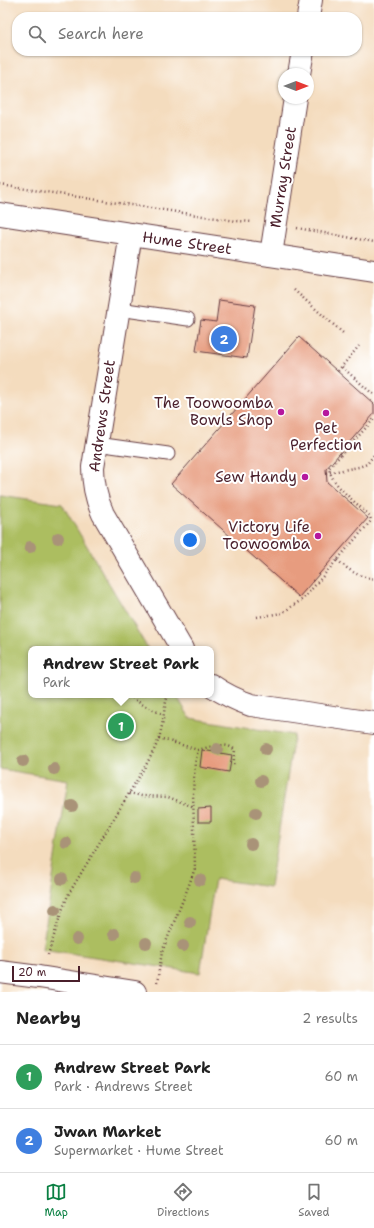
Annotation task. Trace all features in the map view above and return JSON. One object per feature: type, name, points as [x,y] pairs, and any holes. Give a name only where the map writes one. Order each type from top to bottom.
[{"type":"street","points":[[309,12],[311,0]]},
{"type":"street","points":[[300,68],[301,56]]},
{"type":"street","name":"Murray Street","points":[[271,255],[294,104]]},
{"type":"street","name":"Hume Street","points":[[0,214],[374,271]]},
{"type":"street","name":"Andrews Street","points":[[131,234],[93,468],[93,478],[97,501],[103,514],[180,646]]},
{"type":"street","points":[[214,687],[237,701],[251,705],[374,723]]},
{"type":"street","points":[[0,972],[135,992]]},
{"type":"lane","points":[[118,309],[188,319]]},
{"type":"lane","points":[[97,444],[168,454]]},
{"type":"path","points":[[0,185],[142,207],[275,225],[374,242]]},
{"type":"path","points":[[294,290],[343,333]]},
{"type":"path","points":[[338,371],[359,346]]},
{"type":"path","points":[[342,367],[374,395]]},
{"type":"path","points":[[257,618],[282,613],[303,599],[371,521],[370,516],[335,482],[329,468],[374,419]]},
{"type":"path","points":[[326,472],[359,468],[367,464],[374,455]]},
{"type":"path","points":[[337,560],[360,577],[374,580]]},
{"type":"path","points":[[132,698],[149,709],[163,714]]},
{"type":"path","points":[[47,957],[68,895],[146,765],[159,738],[167,698]]},
{"type":"path","points":[[159,738],[198,750],[217,745],[232,747],[236,750],[233,768]]},
{"type":"path","points":[[156,986],[162,952],[195,868],[194,777],[198,750]]},
{"type":"path","points":[[129,793],[142,796],[168,797],[194,806]]},
{"type":"green space","points":[[0,495],[62,504],[146,646],[28,646],[28,698],[178,698],[190,718],[294,735],[270,887],[215,879],[200,973],[42,949],[68,780],[0,769]]},
{"type":"building","points":[[219,300],[255,305],[247,358],[196,351],[201,320],[216,322]]},
{"type":"building","points":[[299,337],[374,404],[374,414],[326,469],[327,482],[368,518],[299,597],[171,484]]},
{"type":"building","points":[[202,750],[232,755],[229,772],[200,767]]},
{"type":"building","points":[[211,808],[211,822],[198,822],[198,809]]},
{"type":"place","name":"Jwan Market","points":[[224,339]]},
{"type":"place","name":"The Toowoomba Bowls Shop","points":[[281,412]]},
{"type":"place","name":"Pet Perfection","points":[[326,413]]},
{"type":"place","name":"Sew Handy","points":[[305,477]]},
{"type":"place","name":"Victory Life Toowoomba","points":[[318,536]]},
{"type":"place","name":"Andrew Street Park","points":[[121,726]]}]
